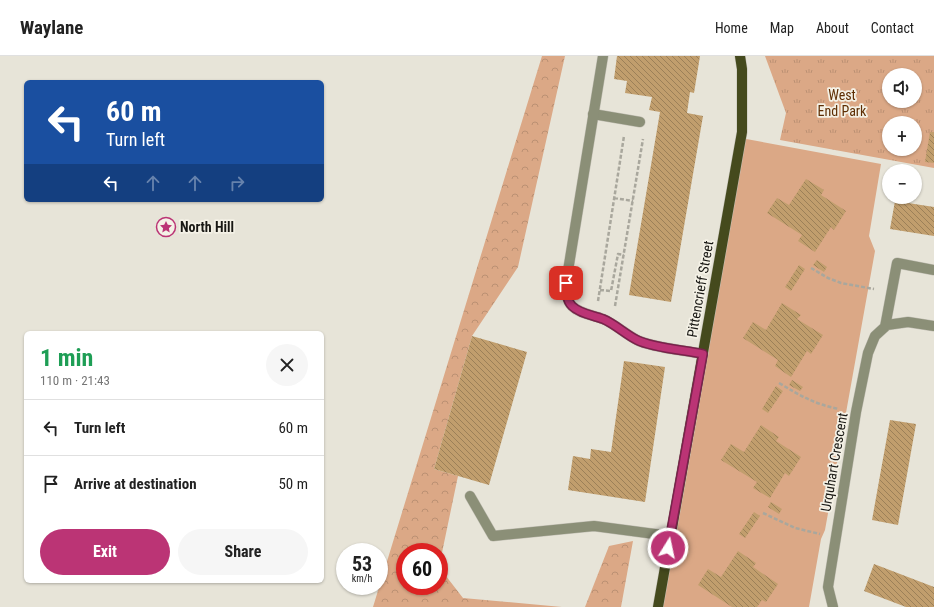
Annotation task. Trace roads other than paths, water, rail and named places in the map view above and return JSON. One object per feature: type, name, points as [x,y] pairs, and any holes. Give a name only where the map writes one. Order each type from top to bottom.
[{"type":"main road","name":"Pittencrieff Street","points":[[658,607],[742,132],[742,69],[740,56]]},
{"type":"street","points":[[603,56],[566,283],[566,294],[572,306],[586,314],[612,324],[638,340],[653,345],[703,354]]},
{"type":"street","points":[[593,114],[640,122]]},
{"type":"street","name":"Urquhart Crescent","points":[[833,607],[828,587],[856,412],[868,353],[875,336],[885,328],[897,263],[934,270]]},
{"type":"street","points":[[885,328],[887,325],[908,322],[934,326]]},
{"type":"street","points":[[470,496],[493,536],[594,526],[670,536]]},
{"type":"place","name":"North Hill","points":[[166,227]]},
{"type":"park label","name":"West End Park","points":[[842,104]]}]
